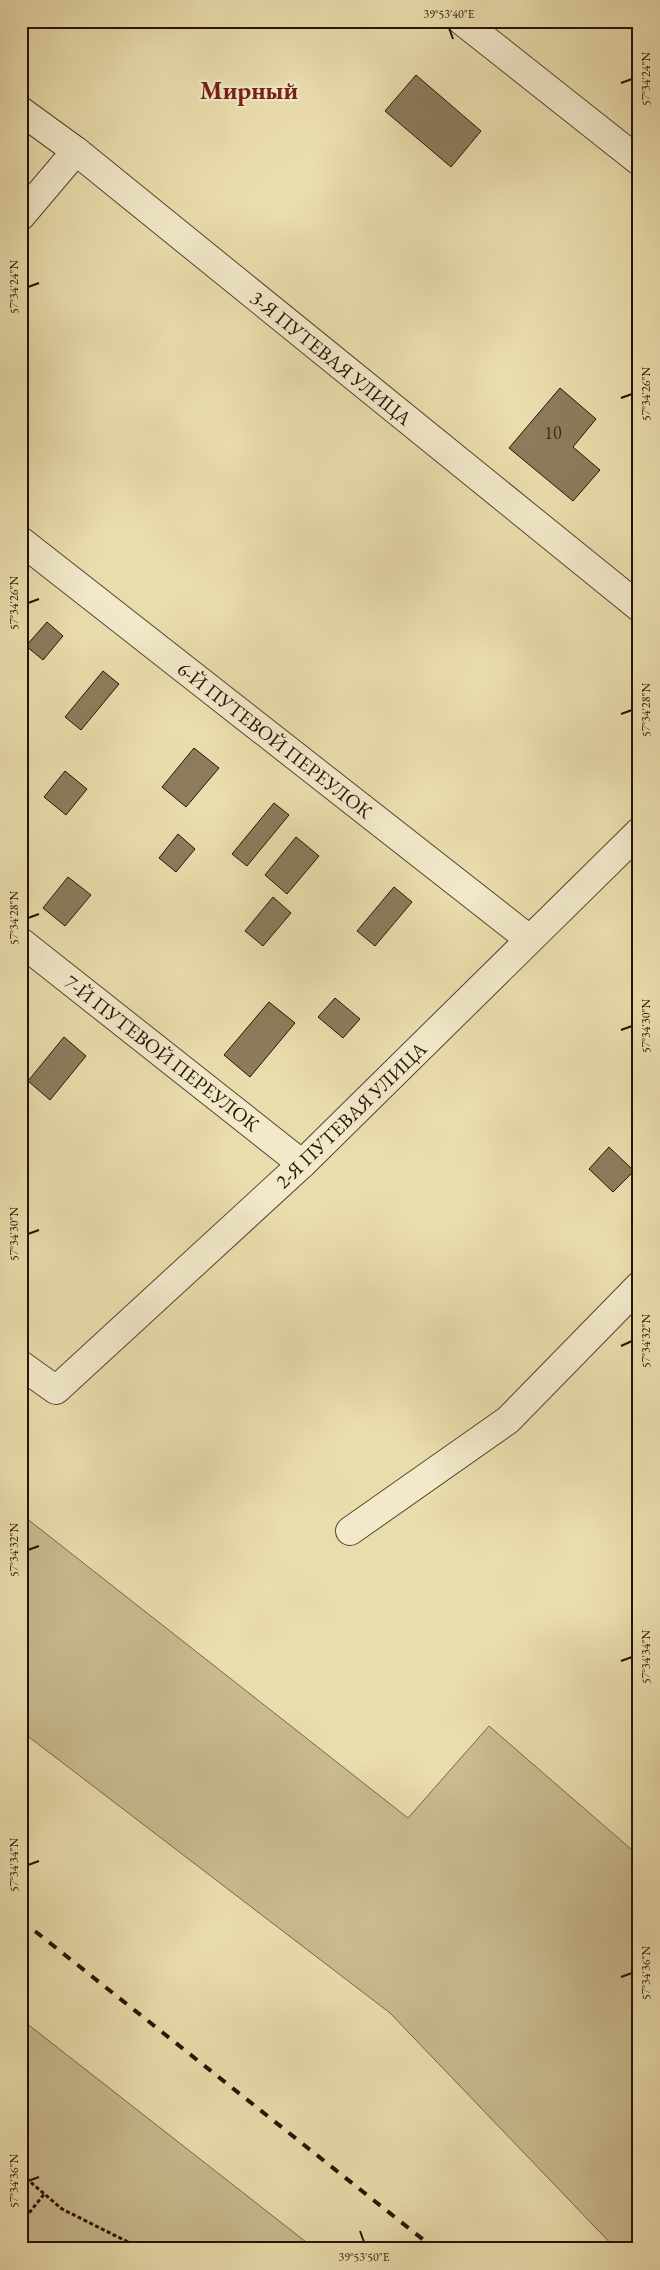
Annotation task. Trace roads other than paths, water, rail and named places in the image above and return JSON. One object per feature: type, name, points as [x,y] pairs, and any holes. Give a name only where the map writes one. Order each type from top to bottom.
[{"type":"street","points":[[462,21],[639,161]]},
{"type":"street","name":"3-Я ПУТЕВАЯ УЛИЦА","points":[[21,111],[76,151],[639,607]]},
{"type":"street","points":[[21,216],[76,151]]},
{"type":"street","name":"6-Й ПУТЕВОЙ ПЕРЕУЛОК","points":[[21,541],[529,939]]},
{"type":"street","name":"2-Я ПУТЕВАЯ УЛИЦА","points":[[21,1365],[56,1390],[302,1164],[639,832]]},
{"type":"street","name":"7-Й ПУТЕВОЙ ПЕРЕУЛОК","points":[[21,942],[302,1164]]},
{"type":"street","points":[[350,1531],[508,1420],[639,1286]]},
{"type":"railway","points":[[21,1920],[435,2249]]},
{"type":"district","name":"Мирный","points":[[249,90]]}]
